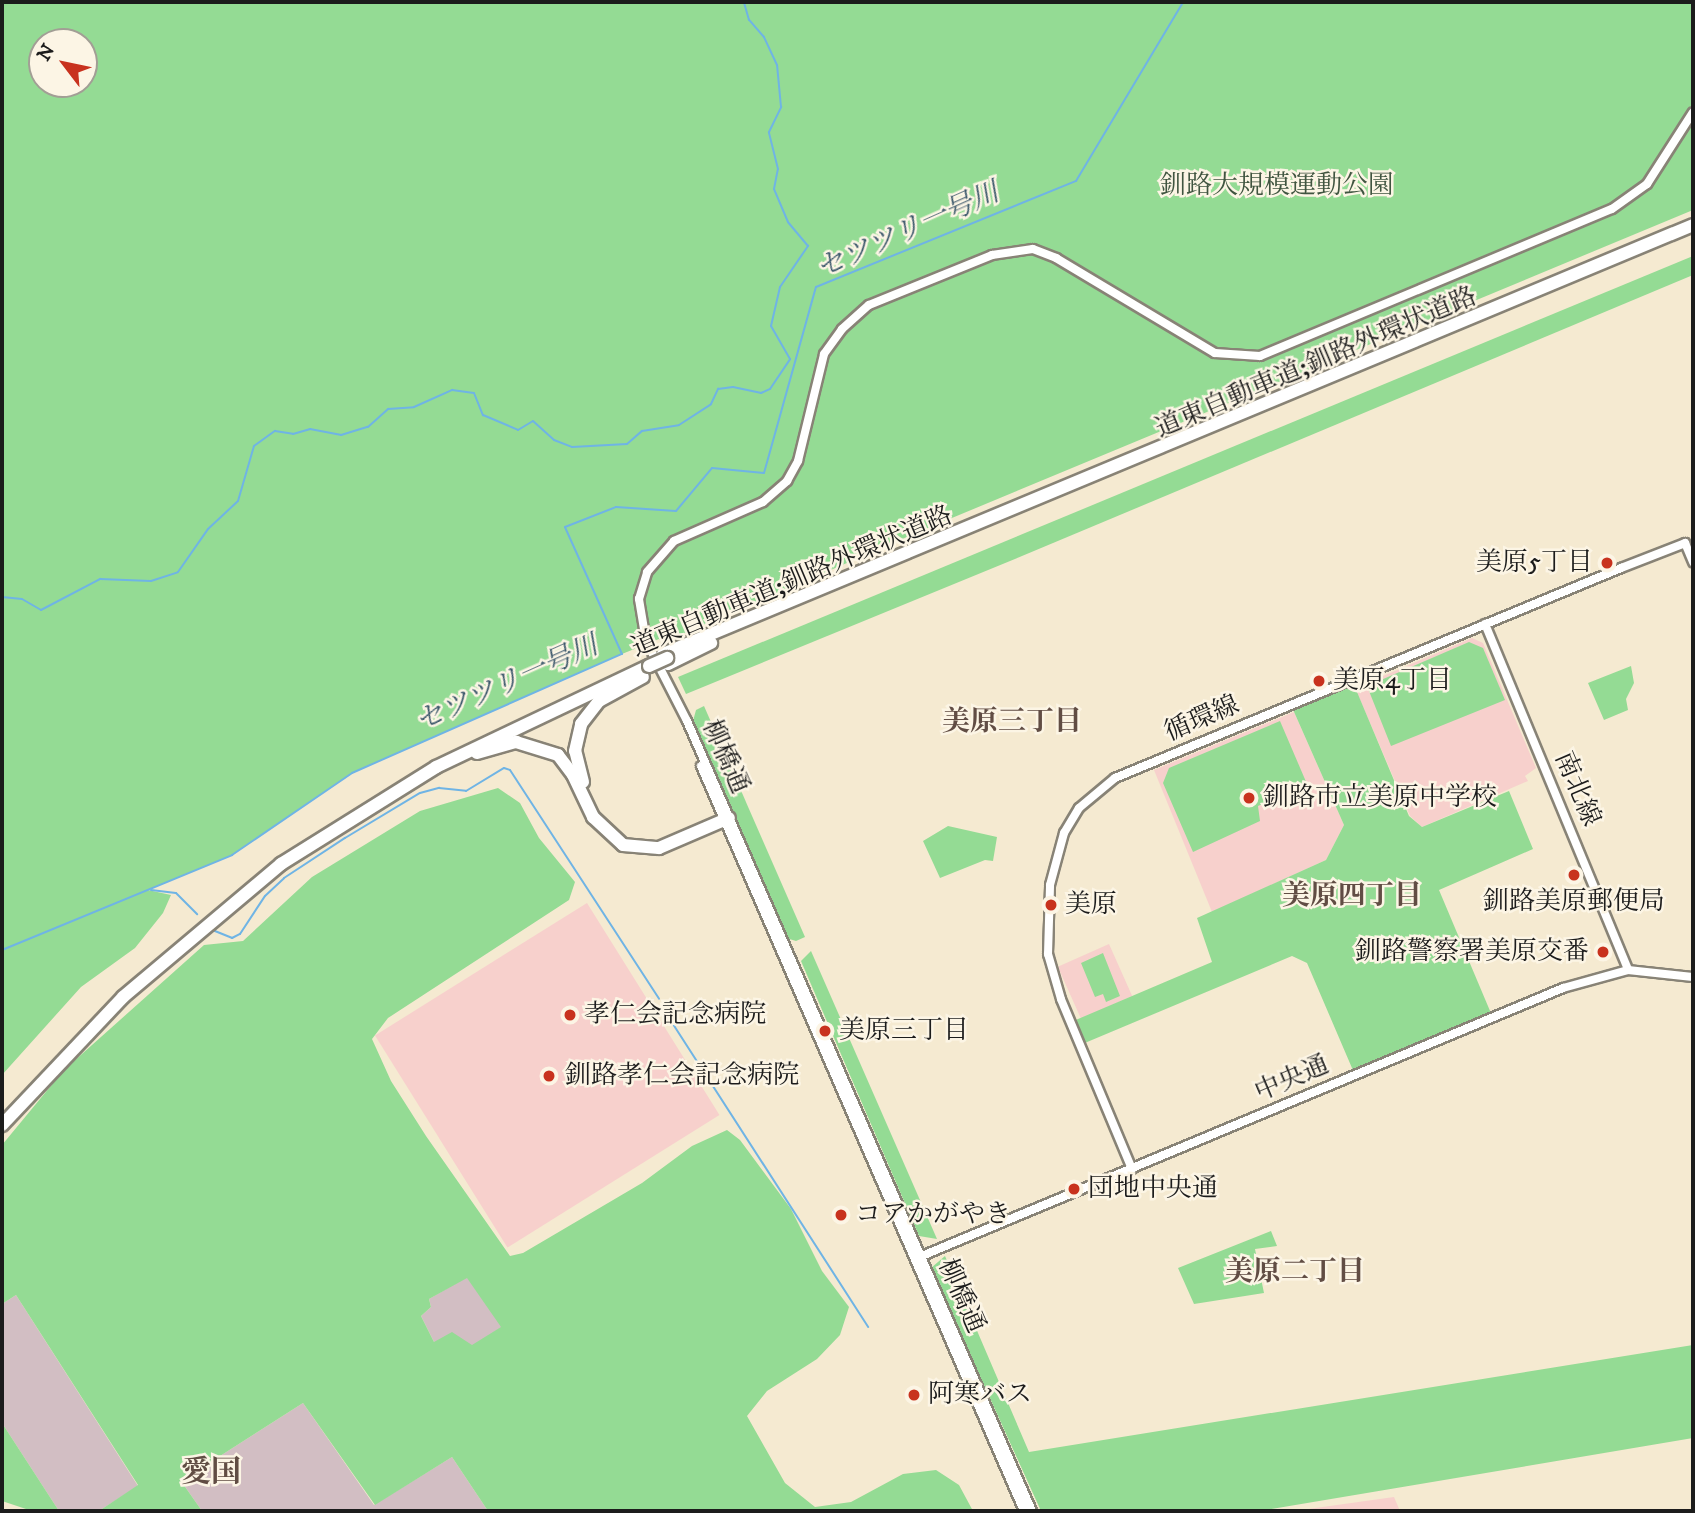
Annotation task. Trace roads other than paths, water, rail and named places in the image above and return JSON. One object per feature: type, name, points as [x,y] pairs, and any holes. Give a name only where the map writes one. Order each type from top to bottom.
[{"type":"highway","name":"道東自動車道;釧路外環状道路","points":[[2,1115],[119,991],[277,858],[432,761],[666,659],[1693,224]]},
{"type":"highway","name":"道東自動車道;釧路外環状道路","points":[[666,659],[1693,231]]},
{"type":"highway","name":"道東自動車道;釧路外環状道路","points":[[2,1125],[85,1035],[184,941],[281,864],[397,789],[486,741],[650,666]]},
{"type":"highway","points":[[650,666],[599,701],[581,724],[577,762],[598,814],[626,839],[646,843],[725,819]]},
{"type":"highway","points":[[397,789],[482,751],[516,742],[558,755],[573,775],[593,817],[623,845],[659,848],[725,819]]},
{"type":"street","name":"柳橋通","points":[[1024,1511],[917,1258],[641,626],[639,599],[647,572],[674,541],[763,502],[788,481],[799,461],[824,354],[842,329],[869,305],[992,254],[1033,249],[1056,258],[1215,353],[1260,356],[1612,209],[1647,184],[1693,112]]},
{"type":"street","name":"循環線","points":[[1132,1169],[1050,968],[1047,905],[1069,822],[1096,790],[1115,778],[1685,543],[1693,562]]},
{"type":"street","name":"南北線","points":[[1485,624],[1628,970]]},
{"type":"street","name":"中央通","points":[[917,1258],[1563,988],[1628,970],[1693,977]]},
{"type":"street","name":"柳橋通","points":[[917,1258],[1032,1511]]},
{"type":"waterway","points":[[2,597],[22,599],[41,610],[100,579],[151,581],[178,572],[208,529],[238,501],[254,446],[275,431],[293,434],[310,429],[341,435],[368,427],[388,409],[414,407],[452,390],[474,393],[483,415],[518,430],[533,421],[554,440],[572,447],[627,444],[642,431],[679,425],[711,404],[718,389],[733,387],[761,393],[770,389],[790,359],[771,326],[780,287],[808,246],[788,222],[774,189],[778,169],[769,132],[781,107],[777,65],[764,37],[749,20],[744,2]]},
{"type":"waterway","name":"セツツリ一号川","points":[[2,950],[232,855],[352,773],[622,654],[565,527],[616,507],[676,511],[712,468],[764,473],[816,287],[1076,181],[1183,2]]},
{"type":"waterway","points":[[210,929],[232,938],[240,934],[265,896],[284,878],[345,838],[420,793],[439,788],[466,791],[504,768],[510,770],[659,999]]},
{"type":"waterway","points":[[151,890],[176,893],[197,914]]},
{"type":"waterway","points":[[671,1021],[868,1327]]},
{"type":"place","name":"美原5丁目","points":[[1607,563]]},
{"type":"place","name":"美原4丁目","points":[[1319,681]]},
{"type":"place","name":"釧路市立美原中学校","points":[[1249,798]]},
{"type":"place","name":"釧路美原郵便局","points":[[1574,875]]},
{"type":"place","name":"美原","points":[[1051,905]]},
{"type":"place","name":"釧路警察署美原交番","points":[[1603,952]]},
{"type":"place","name":"孝仁会記念病院","points":[[570,1015]]},
{"type":"place","name":"美原三丁目","points":[[825,1031]]},
{"type":"place","name":"釧路孝仁会記念病院","points":[[549,1076]]},
{"type":"place","name":"団地中央通","points":[[1074,1189]]},
{"type":"place","name":"コアかがやき","points":[[841,1215]]},
{"type":"place","name":"阿寒バス","points":[[914,1395]]},
{"type":"district","name":"美原三丁目","points":[[1012,722]]},
{"type":"district","name":"美原四丁目","points":[[1352,896]]},
{"type":"district","name":"美原二丁目","points":[[1295,1272]]},
{"type":"district","name":"愛国","points":[[211,1473]]},
{"type":"park label","name":"釧路大規模運動公園","points":[[1277,186]]}]
